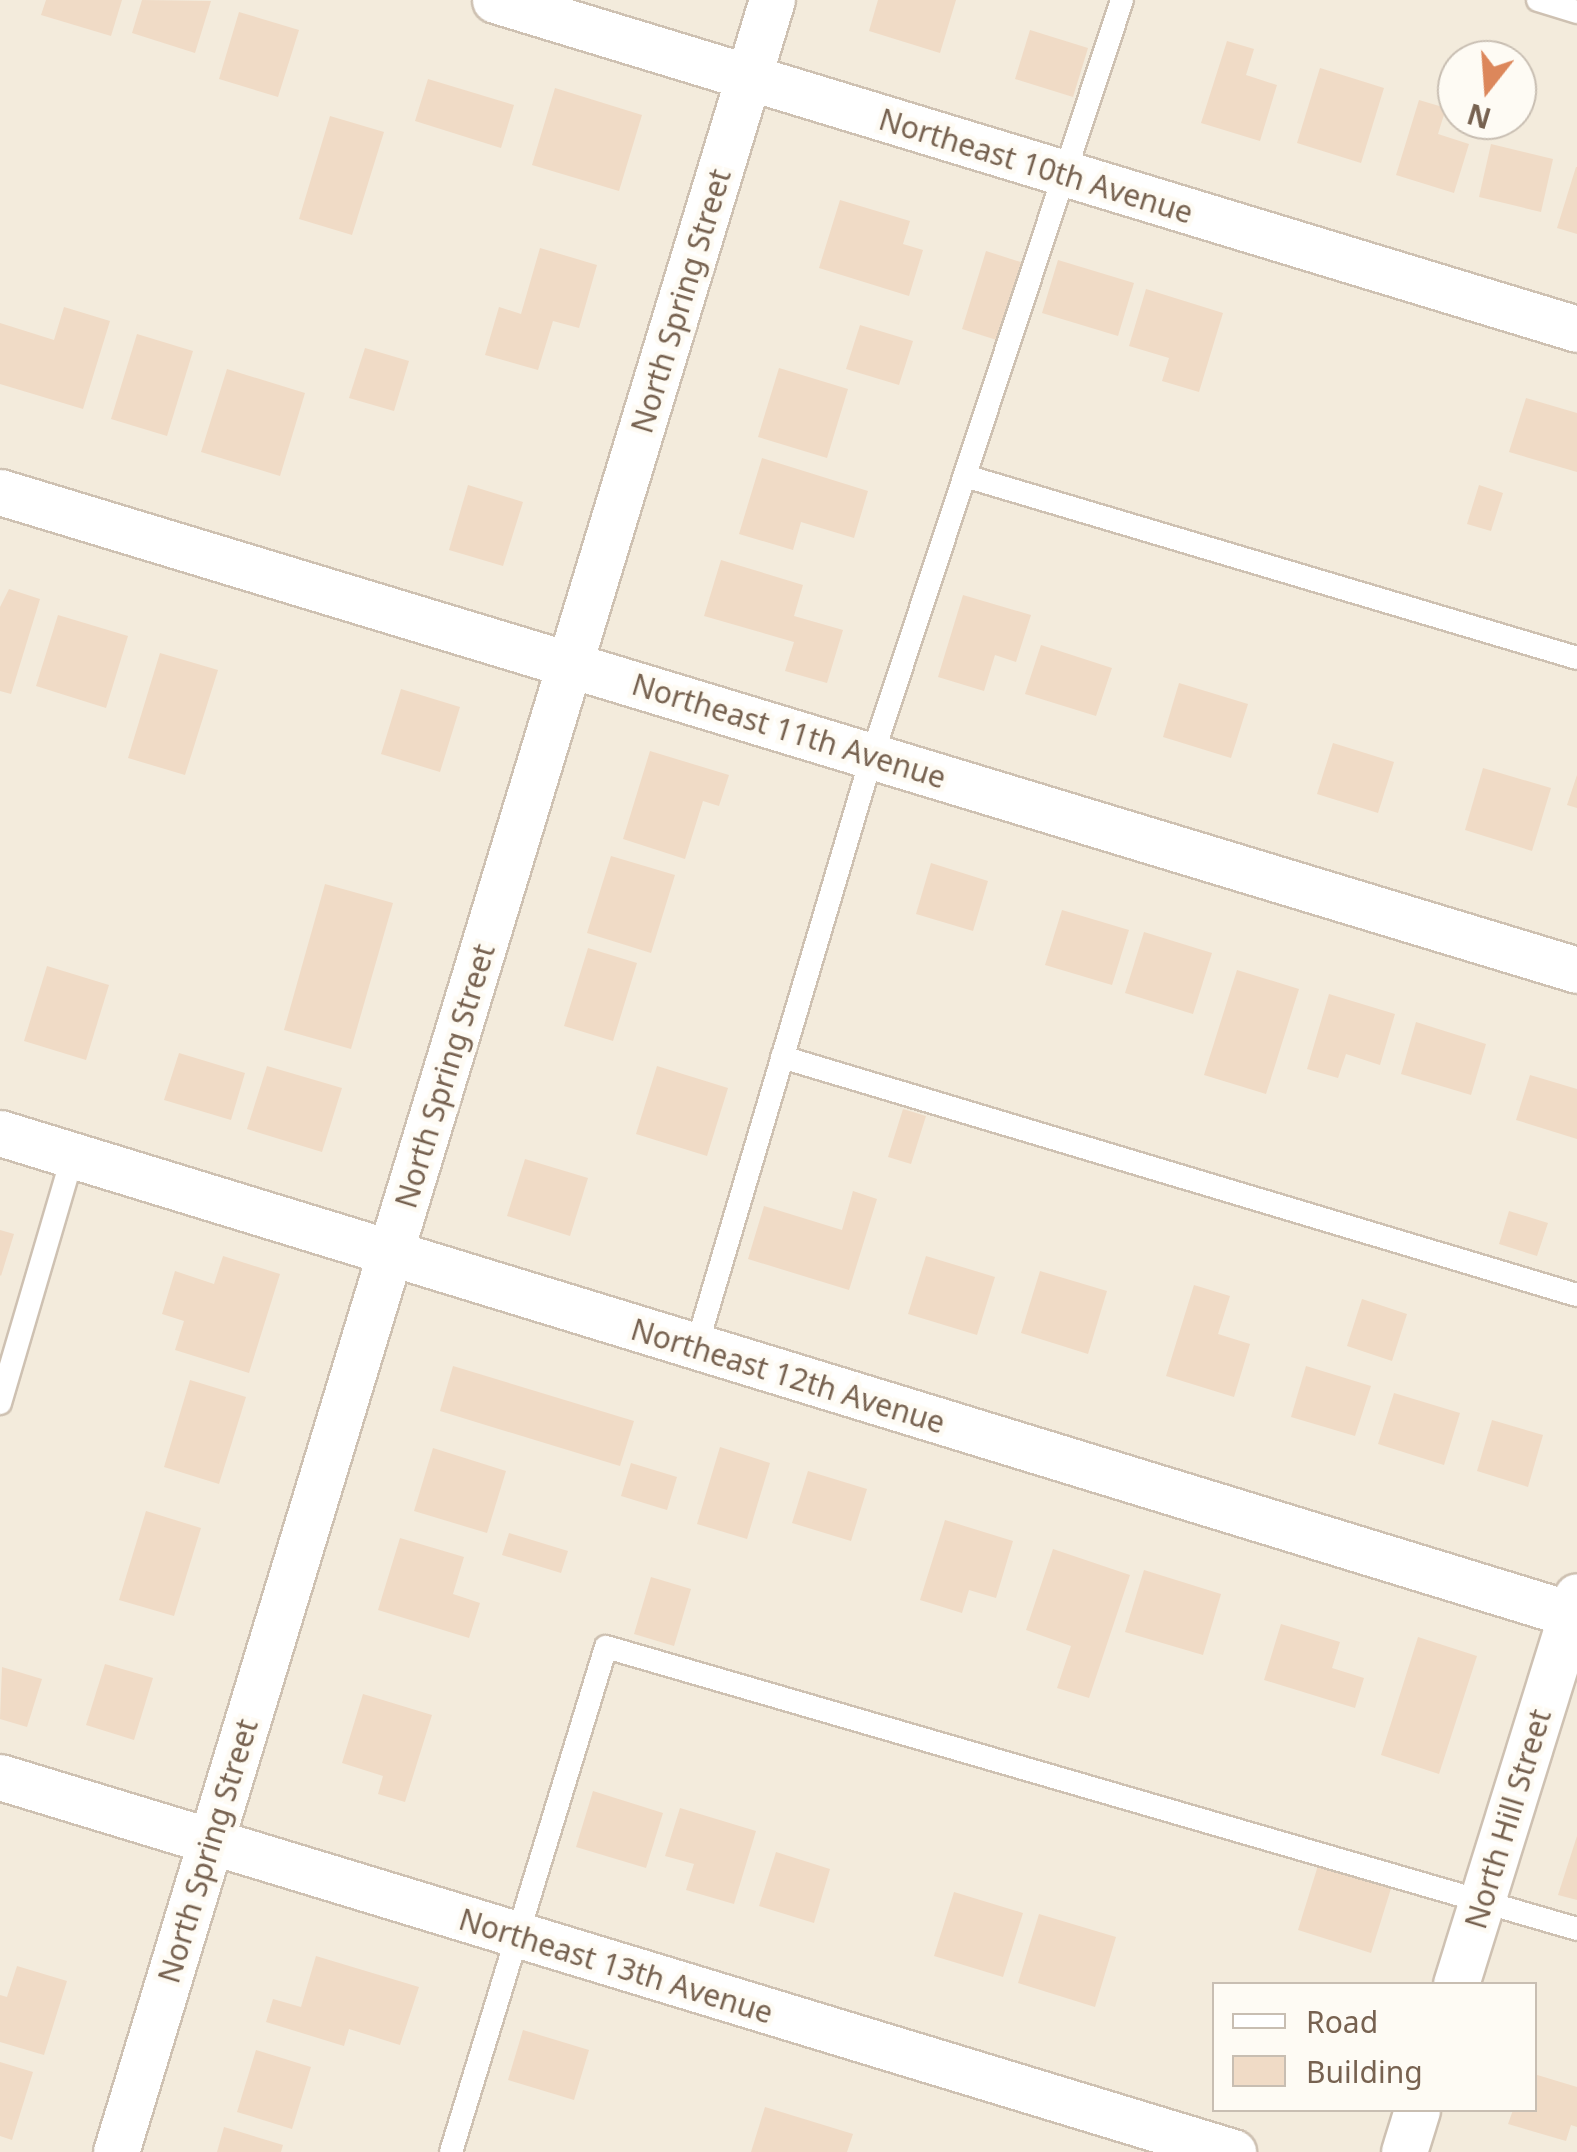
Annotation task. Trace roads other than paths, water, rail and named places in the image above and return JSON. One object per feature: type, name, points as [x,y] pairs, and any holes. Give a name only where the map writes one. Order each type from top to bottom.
[{"type":"street","name":"Northeast 10th Avenue","points":[[495,0],[1577,329]]},
{"type":"street","name":"North Spring Street","points":[[116,2152],[772,0]]},
{"type":"street","name":"Northeast 11th Avenue","points":[[0,492],[1577,970]]},
{"type":"street","name":"Northeast 12th Avenue","points":[[0,1133],[696,1348],[1575,1609]]},
{"type":"street","name":"North Hill Street","points":[[1457,1982],[1575,1609]]},
{"type":"street","name":"Northeast 13th Avenue","points":[[0,1777],[1233,2152]]},
{"type":"street","points":[[1404,2152],[1416,2112]]},
{"type":"lane","points":[[696,1348],[872,756],[1122,0]]},
{"type":"lane","points":[[1538,0],[1577,12]]},
{"type":"lane","points":[[964,476],[1577,658]]},
{"type":"lane","points":[[782,1058],[1577,1295]]},
{"type":"lane","points":[[0,1403],[73,1155]]},
{"type":"lane","points":[[452,2152],[606,1647],[1577,1929]]}]
